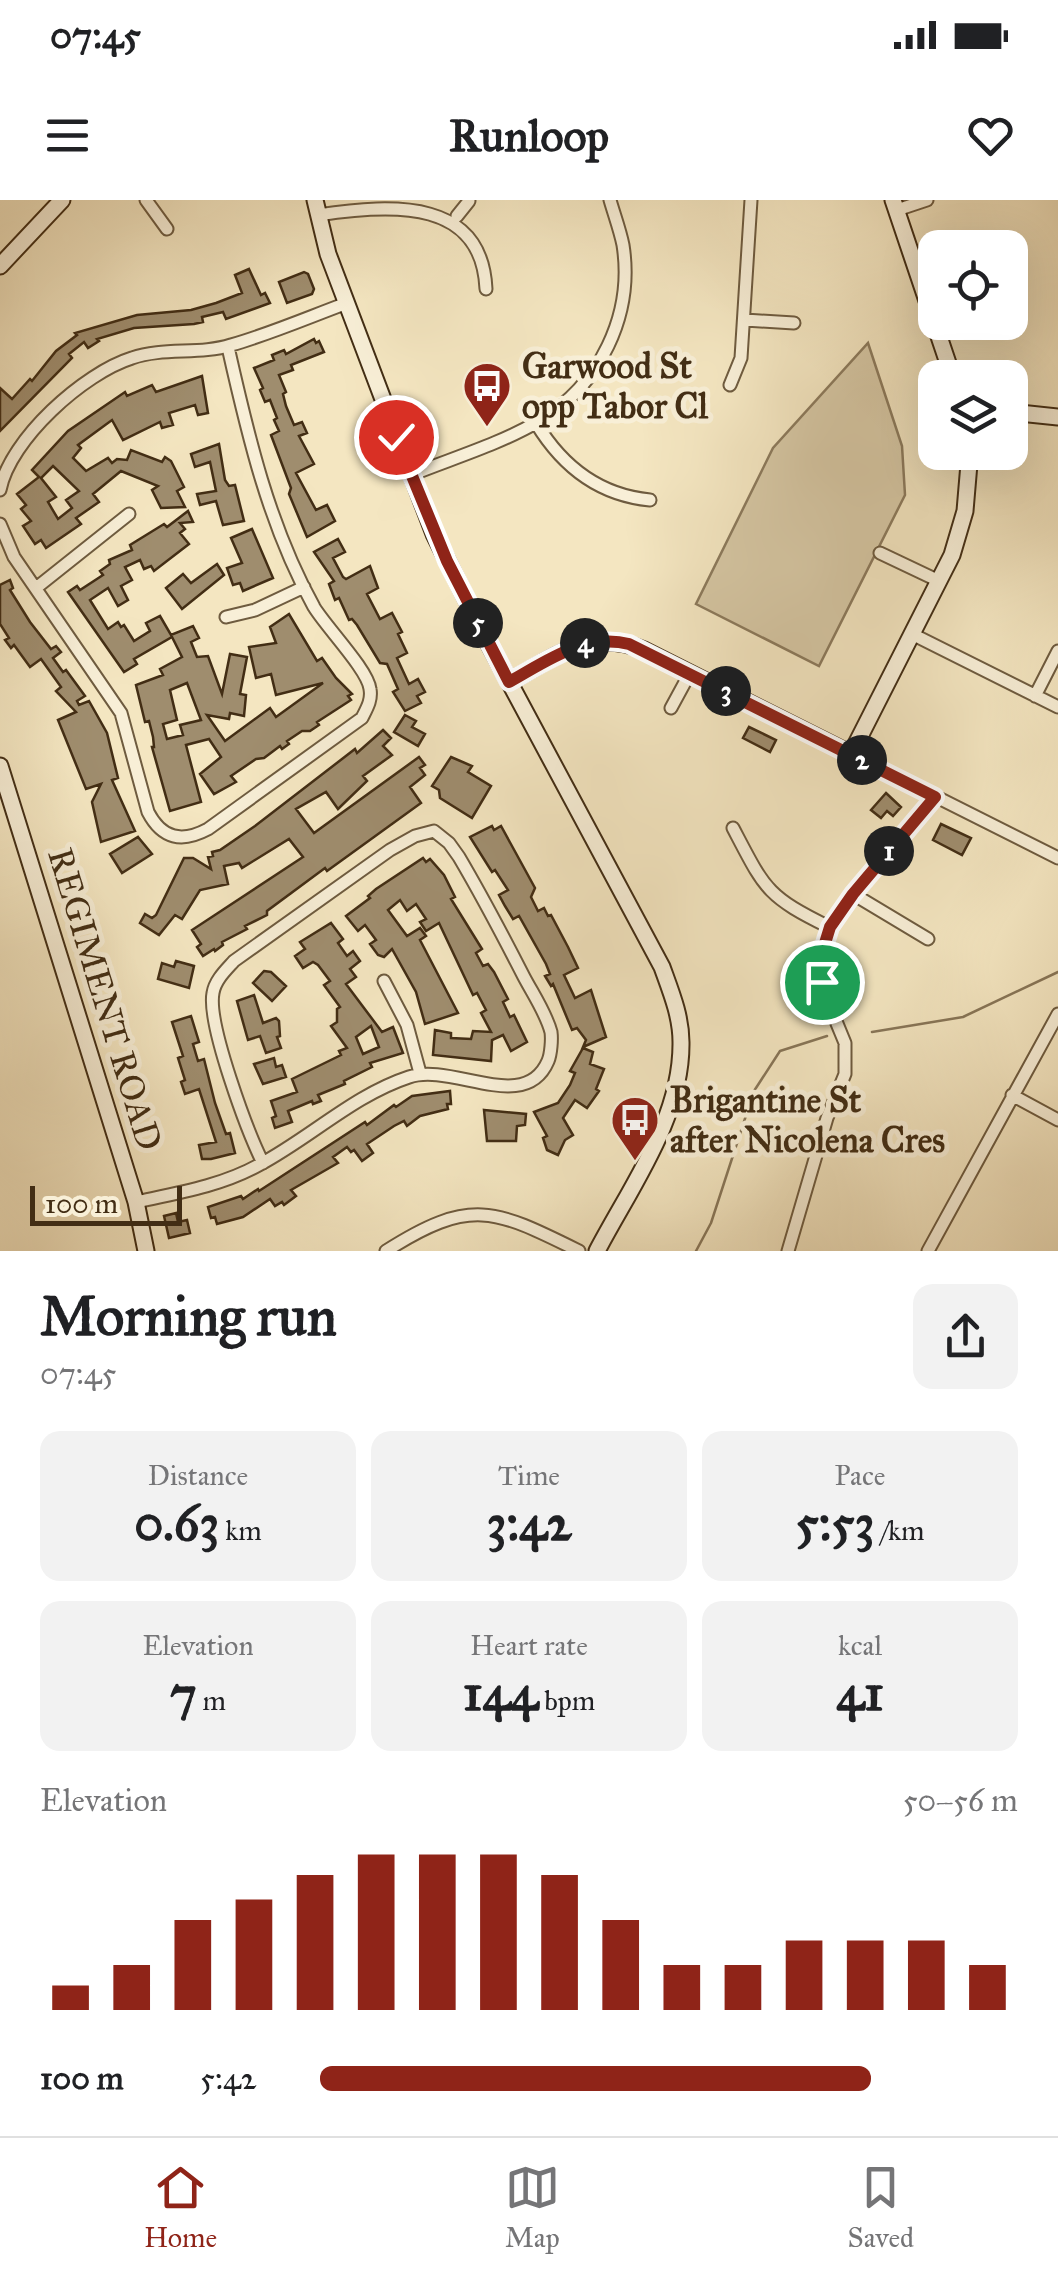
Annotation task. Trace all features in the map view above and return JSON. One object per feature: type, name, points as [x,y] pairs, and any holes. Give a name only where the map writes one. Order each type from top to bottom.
[{"type":"street","points":[[0,266],[62,200]]},
{"type":"street","points":[[146,200],[167,229]]},
{"type":"street","points":[[411,475],[536,423],[584,386],[614,335],[625,292],[623,244],[610,200]]},
{"type":"street","points":[[730,385],[741,358],[750,200]]},
{"type":"street","points":[[927,200],[895,205],[948,360]]},
{"type":"street","points":[[457,216],[469,201]]},
{"type":"street","points":[[486,289],[485,268],[476,238],[457,216],[424,202],[317,207],[328,254],[447,561],[662,967],[677,1007],[682,1040],[674,1100],[597,1251]]},
{"type":"street","points":[[0,490],[20,446],[77,388],[99,372],[134,356],[228,346],[347,303]]},
{"type":"street","points":[[745,320],[794,323]]},
{"type":"street","points":[[0,524],[14,557],[121,713],[148,812],[156,826],[179,839],[208,829],[362,718],[369,705],[368,680],[322,619],[304,587],[256,468],[228,346]]},
{"type":"street","points":[[1028,414],[1058,417]]},
{"type":"street","points":[[536,423],[567,466],[630,498],[650,500]]},
{"type":"street","points":[[851,754],[961,531],[970,470]]},
{"type":"street","points":[[36,588],[130,514]]},
{"type":"street","points":[[880,553],[938,581]]},
{"type":"street","points":[[226,617],[256,610],[304,587]]},
{"type":"street","points":[[912,634],[1058,707]]},
{"type":"street","points":[[509,682],[570,649],[606,640],[629,644],[1058,858]]},
{"type":"street","points":[[1035,696],[1058,651]]},
{"type":"street","points":[[671,708],[690,673]]},
{"type":"street","name":"REGIMENT ROAD","points":[[0,766],[136,1202],[146,1251]]},
{"type":"street","points":[[788,1251],[845,1074],[845,1043],[824,992],[821,974],[830,927],[935,797]]},
{"type":"street","points":[[732,828],[771,893],[788,907],[830,927]]},
{"type":"street","points":[[136,1202],[240,1175],[263,1163],[373,1092],[420,1073],[451,1074],[503,1088],[521,1086],[534,1078],[550,1059],[552,1034],[484,900],[449,843],[434,831],[390,850],[234,961],[220,976],[213,993],[214,1016],[243,1116],[263,1163]]},
{"type":"street","points":[[853,894],[928,939]]},
{"type":"street","points":[[384,980],[407,1025],[420,1073]]},
{"type":"street","points":[[928,1251],[1058,1014]]},
{"type":"street","points":[[1012,1096],[1058,1120]]},
{"type":"street","points":[[386,1251],[424,1227],[462,1214],[486,1213],[531,1227],[579,1251]]},
{"type":"shaded area","points":[[868,343],[902,446],[905,495],[819,666],[696,604],[773,448]]},
{"type":"building","points":[[249,269],[261,295],[265,293],[270,303],[226,319],[223,312],[202,317],[203,322],[194,324],[134,328],[97,339],[88,348],[84,342],[0,431],[0,388],[12,399],[75,333],[137,315],[191,310],[216,303],[242,293],[235,275]]},
{"type":"building","points":[[304,272],[314,289],[312,294],[287,303],[279,282]]},
{"type":"building","points":[[314,339],[324,352],[291,365],[293,370],[279,375],[294,425],[302,422],[307,433],[299,436],[314,464],[296,473],[316,510],[327,505],[335,521],[307,537],[271,435],[279,431],[274,420],[277,418],[270,400],[265,402],[254,368],[274,360],[272,355],[284,350],[286,354]]},
{"type":"building","points":[[202,376],[208,413],[198,415],[195,405],[169,413],[173,425],[162,428],[160,422],[123,440],[112,420],[78,445],[81,448],[73,458],[86,471],[108,458],[112,463],[127,460],[131,450],[162,462],[165,457],[184,487],[177,491],[185,507],[161,508],[152,490],[158,486],[121,471],[93,494],[99,502],[76,518],[81,524],[46,548],[41,540],[35,544],[23,526],[31,521],[21,509],[26,505],[17,494],[39,477],[32,470],[68,431],[125,392],[127,396],[152,385],[156,392]],"holes":[[[53,466],[79,491],[66,500],[72,508],[58,519],[48,502],[56,497],[41,478]]]},
{"type":"building","points":[[219,444],[225,480],[229,486],[235,485],[244,521],[223,525],[216,501],[200,505],[197,494],[216,491],[210,462],[195,467],[191,454]]},
{"type":"building","points":[[188,511],[193,522],[180,523],[185,529],[180,533],[189,544],[154,571],[151,566],[144,569],[140,560],[125,567],[132,580],[121,586],[128,600],[118,606],[108,588],[90,600],[108,629],[118,622],[134,641],[150,631],[146,623],[160,616],[171,635],[193,626],[199,638],[191,642],[197,657],[208,656],[222,694],[230,654],[247,657],[240,694],[246,695],[244,716],[230,713],[229,719],[207,715],[225,741],[270,708],[276,717],[323,683],[276,695],[271,674],[256,678],[249,647],[276,643],[270,627],[289,614],[317,661],[322,658],[352,694],[348,696],[351,700],[317,722],[319,725],[302,731],[282,749],[280,746],[256,759],[231,776],[236,782],[214,794],[200,774],[221,757],[209,739],[186,745],[201,802],[170,811],[149,721],[145,722],[136,685],[163,675],[160,669],[182,657],[172,637],[134,659],[137,664],[124,672],[68,592],[77,586],[80,590],[103,575],[100,571],[110,564],[109,560],[132,550],[130,545],[164,524],[167,527]],"holes":[[[187,683],[201,720],[180,725],[183,735],[167,739],[163,724],[177,720],[170,690]]]},
{"type":"building","points":[[252,529],[273,578],[243,591],[240,583],[233,585],[227,568],[242,563],[231,538]]},
{"type":"building","points":[[338,539],[345,552],[333,558],[343,577],[370,566],[378,588],[367,594],[380,619],[392,613],[402,632],[398,634],[407,653],[397,658],[409,684],[418,679],[425,692],[417,696],[421,703],[405,711],[393,692],[398,689],[387,664],[380,663],[357,625],[349,620],[339,598],[335,600],[329,584],[334,581],[314,552]]},
{"type":"building","points":[[217,564],[224,575],[182,609],[166,588],[183,574],[191,583]]},
{"type":"building","points":[[10,580],[10,590],[30,622],[51,649],[56,646],[61,652],[53,658],[85,696],[77,701],[79,705],[89,701],[107,733],[118,778],[112,780],[135,831],[101,842],[92,802],[101,784],[86,789],[58,720],[76,712],[56,691],[61,687],[41,659],[30,667],[14,645],[11,648],[5,640],[9,638],[0,624],[0,585]]},
{"type":"building","points":[[405,715],[416,721],[412,727],[425,734],[418,746],[394,732]]},
{"type":"building","points":[[749,727],[776,740],[770,752],[743,738]]},
{"type":"building","points":[[383,730],[391,738],[383,746],[392,755],[363,776],[367,781],[338,809],[326,792],[296,809],[314,833],[419,757],[425,765],[420,768],[425,775],[410,787],[421,803],[327,871],[325,868],[267,911],[267,915],[245,926],[247,929],[222,942],[215,951],[203,956],[192,930],[303,857],[289,839],[242,868],[239,863],[224,866],[228,884],[200,890],[182,919],[175,915],[159,935],[140,923],[145,914],[152,918],[156,915],[184,858],[193,858],[211,869],[208,857],[213,856],[212,852],[255,826]]},
{"type":"building","points":[[451,757],[472,766],[468,772],[491,786],[472,818],[440,798],[439,790],[432,786]]},
{"type":"building","points":[[886,793],[901,807],[893,816],[887,811],[881,818],[871,810]]},
{"type":"building","points":[[941,824],[971,838],[962,855],[933,840]]},
{"type":"building","points":[[492,826],[494,830],[501,826],[535,888],[531,897],[538,911],[544,908],[551,915],[578,968],[564,975],[575,998],[591,990],[606,1037],[583,1047],[586,1040],[577,1028],[572,1030],[553,984],[545,976],[550,974],[546,964],[519,916],[513,919],[499,895],[508,890],[470,837]]},
{"type":"building","points":[[138,837],[152,854],[122,873],[110,854]]},
{"type":"building","points":[[423,858],[426,862],[430,859],[444,875],[455,897],[451,899],[482,949],[476,953],[483,966],[488,964],[494,972],[508,999],[503,1002],[510,1017],[514,1015],[527,1042],[511,1051],[503,1035],[492,1040],[491,1061],[433,1055],[435,1030],[451,1033],[451,1038],[471,1039],[473,1031],[491,1032],[481,1013],[486,1010],[477,993],[473,995],[439,923],[426,931],[420,922],[426,919],[416,904],[407,911],[400,900],[388,910],[407,936],[420,928],[426,936],[420,940],[458,1013],[425,1024],[416,992],[392,949],[384,957],[378,955],[370,944],[376,940],[365,925],[358,931],[346,916],[376,889]]},
{"type":"building","points":[[331,923],[343,939],[338,943],[347,956],[353,951],[360,961],[350,969],[356,977],[346,984],[382,1032],[393,1027],[403,1053],[370,1063],[372,1067],[344,1081],[345,1084],[318,1095],[321,1101],[288,1111],[292,1122],[275,1128],[271,1101],[297,1092],[292,1079],[341,1055],[339,1051],[347,1048],[331,1026],[337,1022],[340,1007],[324,985],[330,981],[313,962],[303,968],[295,956],[305,949],[300,942]],"holes":[[[371,1026],[379,1047],[363,1054],[356,1037]]]},
{"type":"building","points":[[176,961],[194,966],[189,988],[158,979],[162,963],[174,967]]},
{"type":"building","points":[[264,971],[271,972],[286,986],[272,1001],[253,983]]},
{"type":"building","points":[[254,995],[263,1023],[276,1018],[279,1021],[277,1037],[281,1048],[266,1053],[260,1036],[248,1040],[237,1001]]},
{"type":"building","points":[[191,1016],[199,1042],[193,1044],[198,1061],[204,1059],[215,1103],[235,1153],[211,1159],[202,1159],[199,1145],[216,1142],[199,1089],[185,1094],[178,1058],[183,1056],[172,1022]]},
{"type":"building","points":[[583,1048],[593,1052],[590,1064],[604,1069],[596,1089],[599,1091],[587,1108],[575,1100],[563,1118],[573,1135],[565,1140],[558,1155],[547,1150],[543,1138],[547,1136],[534,1112],[558,1103],[570,1085],[575,1073],[570,1071]]},
{"type":"building","points":[[274,1058],[276,1067],[282,1065],[286,1077],[263,1084],[254,1064]]},
{"type":"building","points":[[450,1091],[448,1109],[420,1116],[407,1126],[404,1121],[394,1126],[367,1144],[373,1153],[362,1161],[347,1147],[333,1157],[338,1163],[291,1190],[296,1196],[284,1205],[282,1202],[275,1206],[270,1199],[243,1217],[217,1224],[215,1217],[211,1218],[208,1207],[259,1191],[394,1105],[412,1096]]},
{"type":"building","points":[[484,1110],[526,1114],[525,1125],[517,1126],[516,1141],[487,1141]]},
{"type":"building","points":[[176,1213],[178,1222],[187,1220],[190,1233],[169,1238],[164,1216]]},
{"type":"waterway","points":[[872,1032],[963,1017],[1058,972]]},
{"type":"waterway","points":[[696,1251],[711,1223],[754,1091],[780,1051],[827,1036]]},
{"type":"place","name":"Garwood St opp Tabor Cl","points":[[487,428]]},
{"type":"place","name":"Brigantine St after Nicolena Cres","points":[[635,1162]]},
{"type":"route","points":[[396,437],[434,534],[509,682],[583,644],[618,641],[644,650],[935,797],[830,927],[822,953],[822,982]]}]
